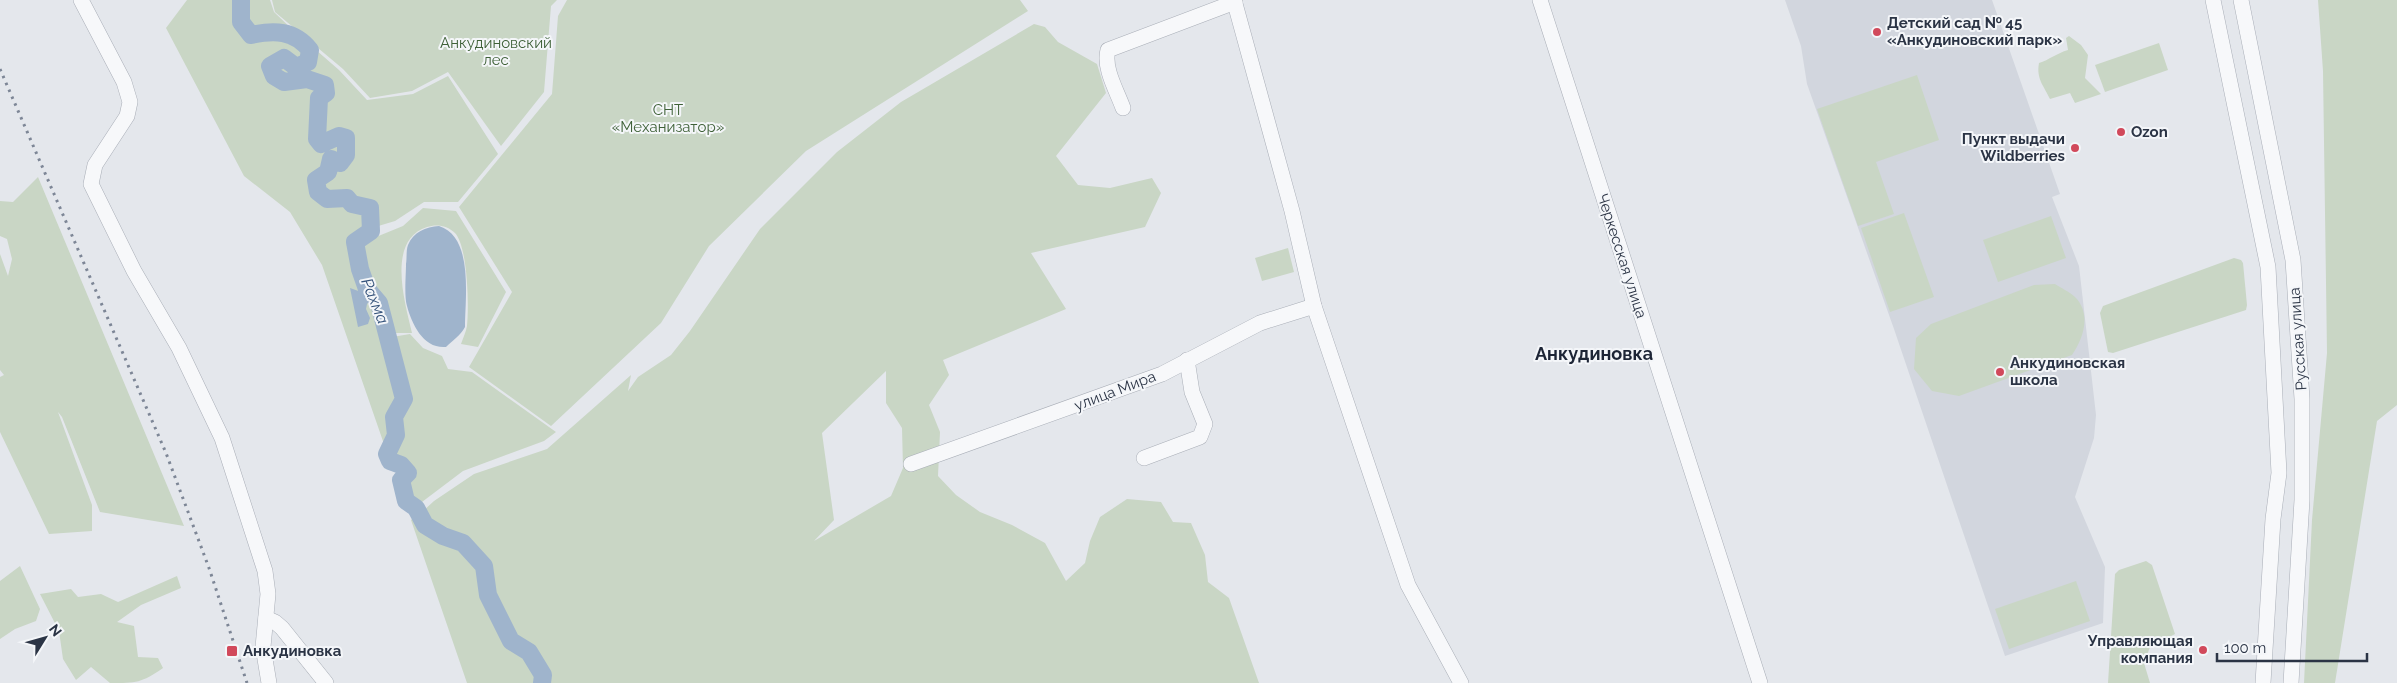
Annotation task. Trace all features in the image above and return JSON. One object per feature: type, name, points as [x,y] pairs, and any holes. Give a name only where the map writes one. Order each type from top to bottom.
[{"type":"street","points":[[81,0],[124,82],[130,102],[127,116],[95,165],[91,184],[134,271],[179,348],[222,438],[265,571],[268,594],[263,647],[269,683]]},
{"type":"street","name":"Черкесская улица","points":[[1540,0],[1760,683]]},
{"type":"street","points":[[2213,0],[2268,267],[2279,473],[2263,683]]},
{"type":"street","name":"Русская улица","points":[[2241,0],[2293,260],[2302,399],[2302,500],[2291,683]]},
{"type":"street","points":[[1123,108],[1108,70],[1106,57],[1108,50],[1235,1],[1292,211],[1314,306],[1408,585],[1461,683]]},
{"type":"street","name":"улица Мира","points":[[911,464],[1162,374],[1260,323],[1314,306]]},
{"type":"street","points":[[1144,458],[1200,437],[1204,432],[1205,424],[1192,392],[1187,360]]},
{"type":"street","points":[[266,618],[276,622],[282,628],[326,683]]},
{"type":"shaded area","name":"Анкудиновская школа","points":[[1785,0],[1992,0],[2060,194],[2052,197],[2079,266],[2096,415],[2094,438],[2075,497],[2105,567],[2103,623],[2005,656],[1894,329],[1807,84],[1801,46]]},
{"type":"green space","points":[[187,0],[236,0],[238,3],[236,24],[249,40],[276,35],[301,46],[302,57],[295,60],[283,53],[265,65],[275,82],[280,85],[300,83],[319,90],[315,94],[313,140],[321,148],[341,142],[337,157],[328,156],[324,169],[313,178],[314,190],[320,200],[345,202],[351,208],[366,211],[365,231],[352,241],[364,288],[375,306],[399,399],[391,414],[393,434],[385,447],[322,265],[290,212],[244,176],[166,28]]},
{"type":"green space","points":[[246,0],[270,0],[274,12],[297,34],[269,26],[251,29],[245,20]]},
{"type":"green space","name":"Анкудиновский лес","points":[[272,0],[557,0],[551,6],[544,92],[501,146],[448,72],[412,91],[370,98],[343,69],[275,12]]},
{"type":"green space","name":"СНТ «Механизатор»","points":[[567,0],[1020,0],[1028,11],[806,151],[709,246],[661,323],[551,426],[469,367],[512,292],[459,207],[552,94],[558,16]]},
{"type":"green space","points":[[2318,0],[2397,0],[2397,405],[2377,421],[2335,683],[2304,683],[2312,520],[2327,353],[2323,71]]},
{"type":"green space","points":[[1034,24],[1045,27],[1058,42],[1097,64],[1106,93],[1056,156],[1078,185],[1110,188],[1152,178],[1161,193],[1145,227],[1031,253],[1066,309],[943,360],[949,375],[929,405],[940,432],[938,476],[956,495],[980,512],[1012,525],[1045,543],[1066,581],[1085,563],[1090,541],[1100,517],[1127,499],[1161,502],[1173,522],[1191,523],[1205,555],[1208,582],[1229,598],[1259,683],[547,683],[544,669],[540,662],[531,652],[513,639],[509,627],[491,595],[487,564],[464,540],[443,532],[428,523],[422,512],[434,501],[474,474],[547,449],[631,375],[628,391],[638,377],[671,355],[690,331],[760,229],[837,152],[901,102]],"holes":[[[886,371],[886,403],[902,428],[903,468],[891,496],[814,541],[834,520],[822,433]]]},
{"type":"green space","points":[[2069,36],[2081,45],[2088,55],[2085,78],[2101,94],[2075,103],[2070,93],[2050,99],[2041,82],[2038,69],[2039,63],[2068,50],[2066,38]]},
{"type":"green space","points":[[2159,43],[2168,70],[2105,92],[2095,65]]},
{"type":"green space","points":[[316,50],[339,70],[367,100],[413,94],[448,76],[498,154],[458,202],[424,202],[395,221],[375,227],[371,204],[345,194],[325,192],[322,182],[331,174],[332,166],[342,167],[349,158],[350,137],[343,132],[322,136],[323,100],[329,96],[330,84],[313,76],[288,76],[280,71],[284,65],[299,72],[314,63]]},
{"type":"green space","points":[[1917,75],[1939,140],[1876,162],[1894,214],[1858,226],[1817,109]]},
{"type":"green space","points":[[38,177],[184,526],[100,512],[62,417],[58,412],[92,505],[92,531],[49,534],[0,432],[0,377],[4,375],[0,370],[0,254],[8,276],[12,259],[7,239],[0,236],[0,201],[13,202]]},
{"type":"green space","points":[[423,208],[456,211],[506,292],[478,347],[461,344],[467,326],[467,278],[463,251],[459,240],[452,230],[441,226],[427,227],[414,234],[406,245],[402,258],[403,290],[412,333],[396,333],[366,270],[362,246],[376,237],[403,226]]},
{"type":"green space","points":[[1904,213],[1934,297],[1890,312],[1861,228]]},
{"type":"green space","points":[[2051,216],[2066,258],[1998,282],[1983,240]]},
{"type":"green space","points":[[1288,248],[1294,272],[1262,281],[1255,258]]},
{"type":"green space","points":[[2234,258],[2241,260],[2243,263],[2246,310],[2113,353],[2108,352],[2100,313],[2103,306]]},
{"type":"green space","points":[[2055,284],[2075,297],[2083,311],[2084,326],[2080,342],[2072,355],[1959,396],[1932,391],[1914,369],[1916,338],[1931,324],[2034,285]]},
{"type":"green space","points":[[410,334],[423,348],[442,356],[448,369],[472,372],[556,432],[544,441],[463,471],[418,505],[409,498],[405,481],[410,473],[404,463],[394,458],[393,451],[399,434],[397,417],[407,399],[392,337]]},
{"type":"green space","points":[[416,515],[422,527],[442,540],[461,545],[481,566],[486,597],[508,643],[527,655],[540,676],[540,683],[467,683],[411,520]]},
{"type":"green space","points":[[2146,561],[2152,565],[2175,634],[2150,647],[2144,663],[2150,683],[2108,683],[2115,574],[2119,570]]},
{"type":"green space","points":[[20,566],[40,609],[36,621],[15,629],[0,639],[0,581]]},
{"type":"green space","points":[[177,576],[181,588],[141,605],[117,622],[134,626],[138,657],[158,658],[163,668],[149,677],[138,681],[110,683],[91,667],[76,680],[63,659],[59,631],[40,594],[71,589],[78,597],[101,594],[118,602]]},
{"type":"green space","points":[[2076,581],[2090,621],[2009,649],[1995,609]]},
{"type":"water","points":[[439,226],[450,232],[458,242],[463,255],[466,285],[465,327],[446,347],[438,347],[431,344],[420,334],[412,321],[406,297],[407,249],[410,240],[420,231]]},
{"type":"water","points":[[350,288],[364,293],[368,299],[366,309],[370,318],[368,324],[358,327]]},
{"type":"waterway","name":"Рахма","points":[[241,0],[241,22],[251,35],[268,32],[283,33],[304,43],[310,50],[308,62],[296,67],[284,58],[270,66],[274,76],[284,82],[307,79],[325,85],[326,93],[319,98],[317,139],[321,144],[339,136],[346,138],[346,155],[340,163],[331,159],[328,172],[316,180],[318,192],[327,199],[347,198],[352,204],[370,208],[371,231],[355,242],[360,269],[367,289],[379,303],[404,399],[394,417],[396,435],[387,454],[390,461],[401,465],[408,473],[401,480],[406,501],[416,508],[425,525],[443,536],[463,543],[484,566],[488,595],[511,641],[529,652],[543,675],[542,683]]},
{"type":"railway","points":[[0,69],[166,453],[209,568],[247,683]]},
{"type":"place","name":"Детский сад № 45 «Анкудиновский парк»","points":[[1877,32]]},
{"type":"place","name":"Ozon","points":[[2121,132]]},
{"type":"place","name":"Пункт выдачи Wildberries","points":[[2075,148]]},
{"type":"place","name":"Анкудиновская школа","points":[[2000,372]]},
{"type":"place","name":"Управляющая компания","points":[[2203,650]]},
{"type":"place","name":"Анкудиновка","points":[[232,651]]},
{"type":"district","name":"Анкудиновка","points":[[1594,353]]}]
